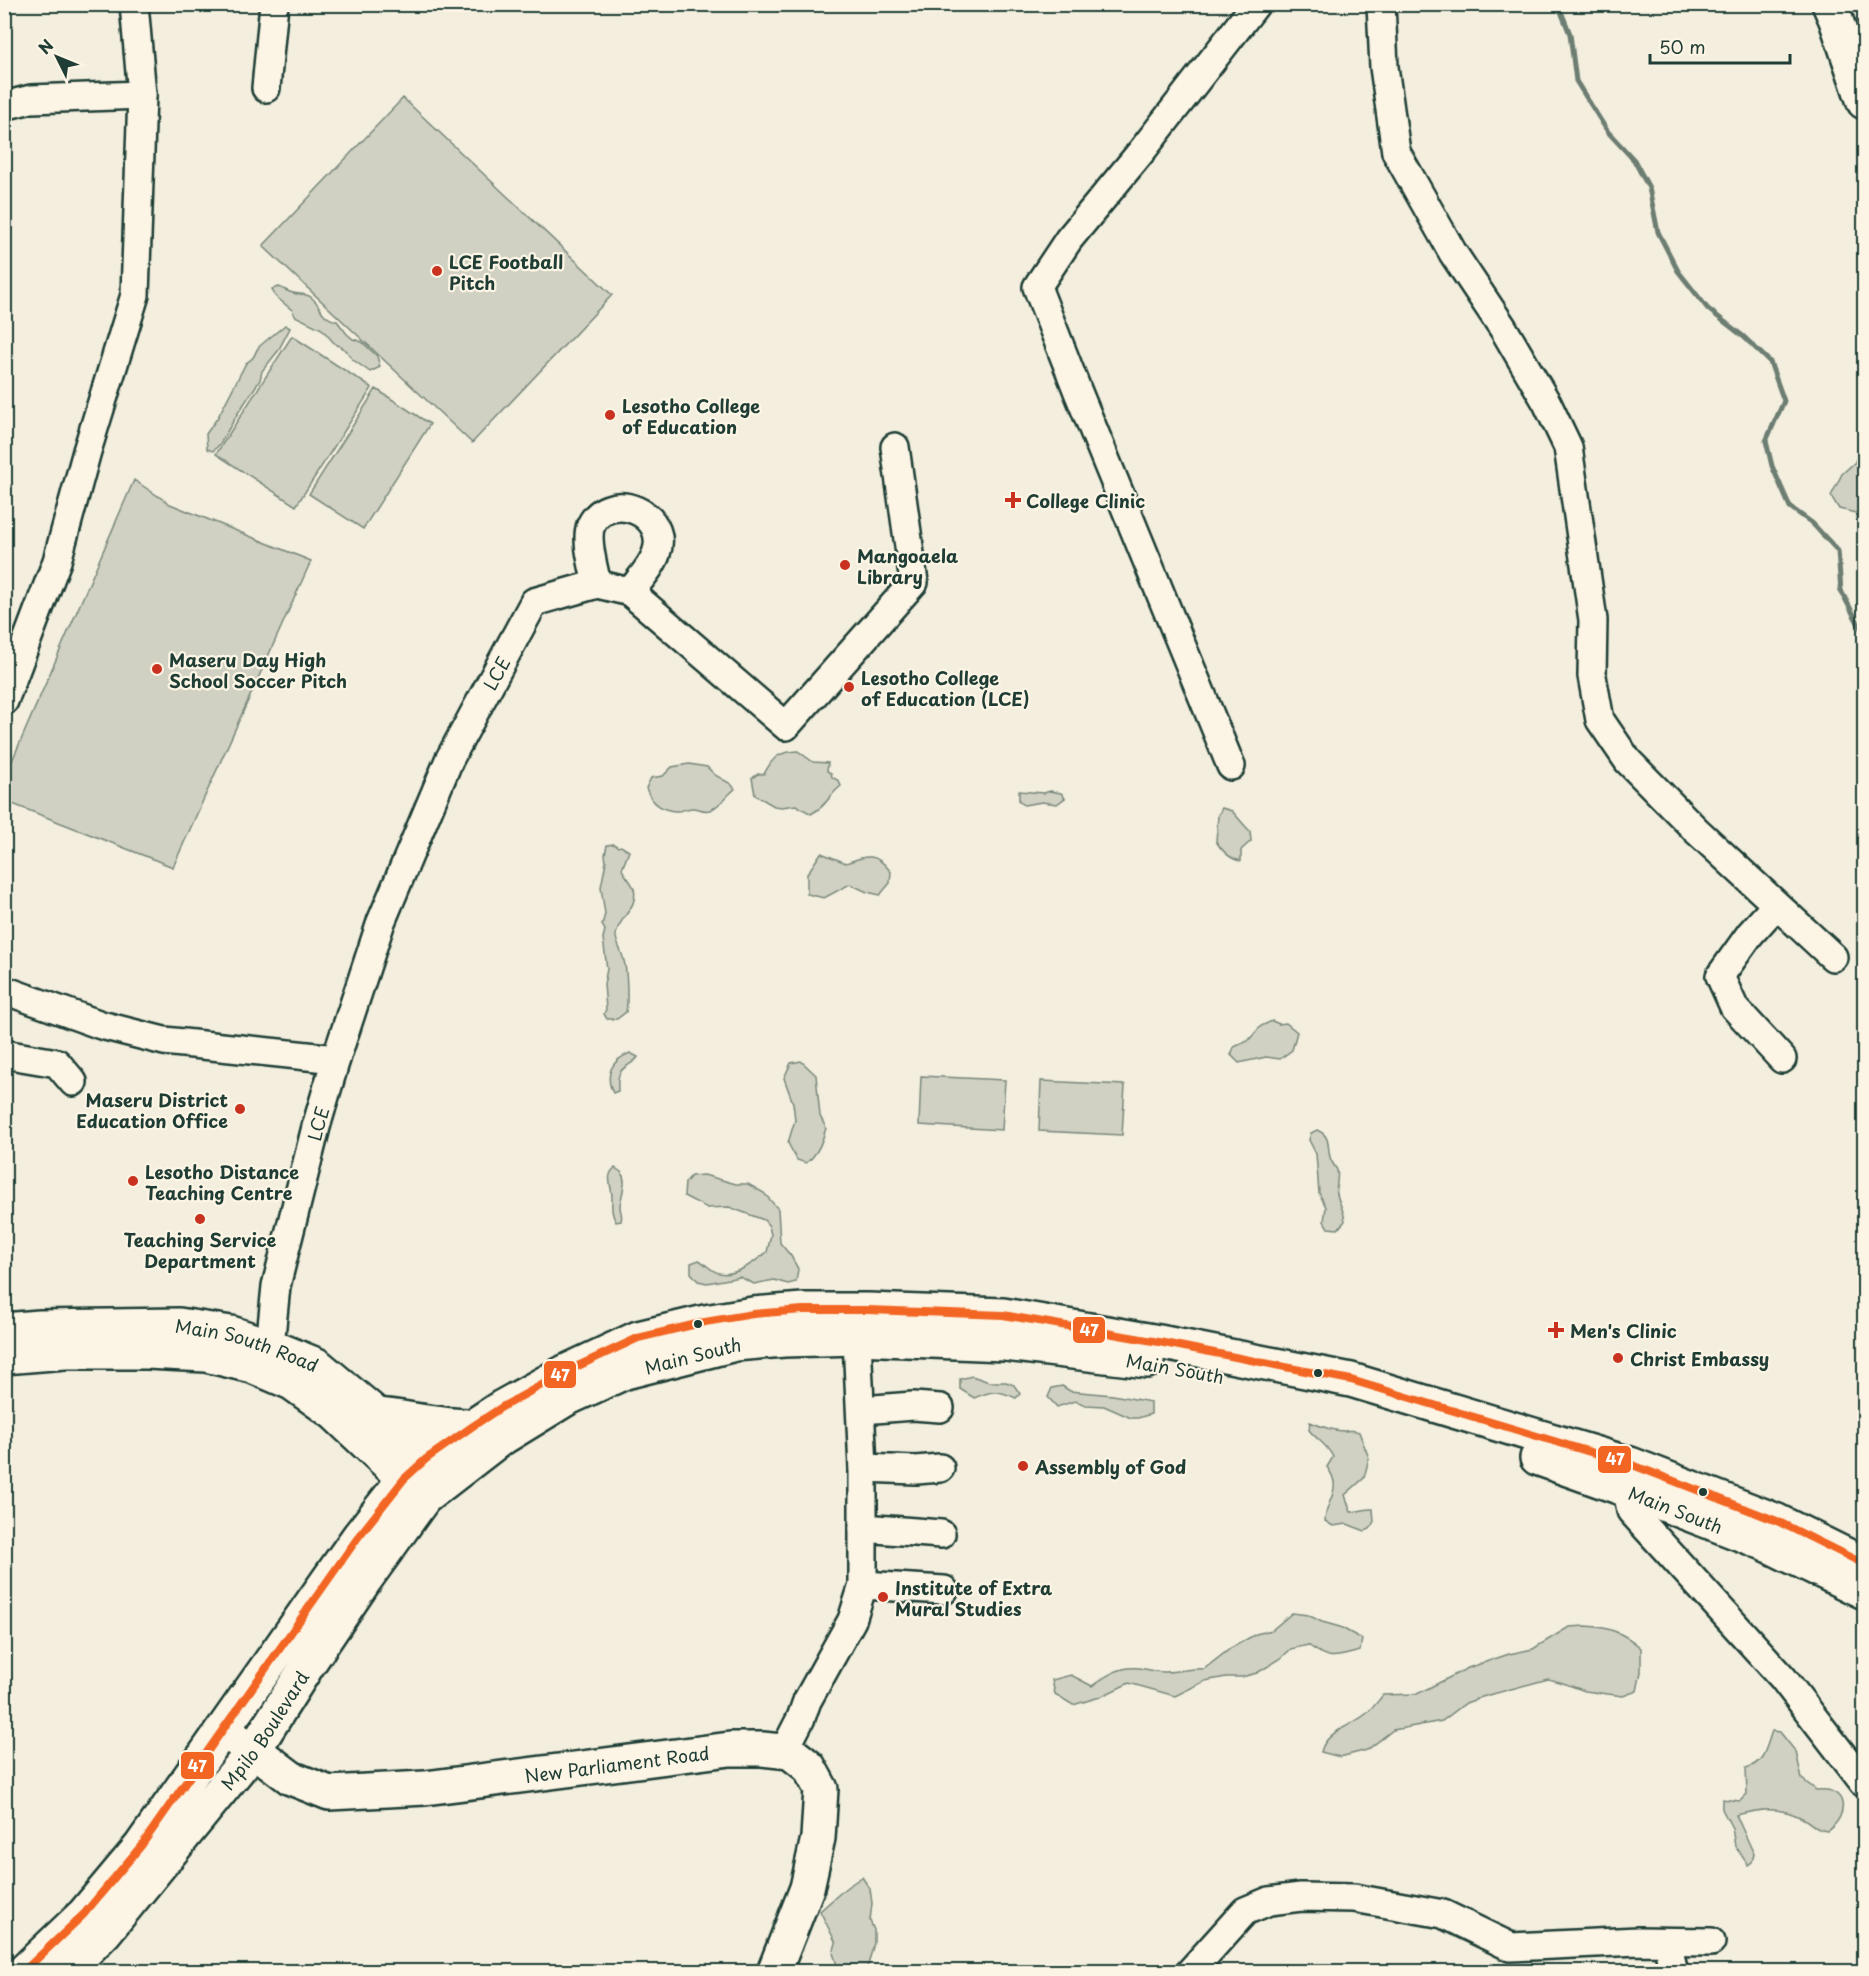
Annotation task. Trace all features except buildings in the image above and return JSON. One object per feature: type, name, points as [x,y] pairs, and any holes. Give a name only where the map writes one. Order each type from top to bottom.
[{"type":"main road","points":[[1828,4],[1836,20],[1864,102]]},
{"type":"main road","name":"Main South","points":[[426,1478],[473,1426],[565,1372],[638,1338],[705,1322],[753,1314],[803,1310],[857,1324],[1155,1362],[1428,1420],[1777,1521],[1864,1564]]},
{"type":"main road","name":"Main South","points":[[426,1478],[499,1440],[566,1399],[625,1372],[735,1344],[784,1340],[857,1324]]},
{"type":"main road","name":"Main South Road","points":[[4,1330],[40,1327],[179,1325],[231,1333],[270,1346],[316,1365],[377,1415],[426,1478]]},
{"type":"main road","name":"Main South Road","points":[[4,1357],[65,1352],[159,1352],[206,1354],[252,1366],[292,1383],[426,1478]]},
{"type":"main road","points":[[377,1415],[454,1426],[473,1426]]},
{"type":"main road","name":"Main South","points":[[1628,1477],[1864,1592]]},
{"type":"main road","name":"Mpilo Boulevard","points":[[23,1971],[84,1914],[141,1846],[359,1536],[426,1478]]},
{"type":"main road","name":"Mpilo Boulevard","points":[[65,1971],[105,1932],[254,1750],[365,1580],[426,1478]]},
{"type":"main road","name":"New Parliament Road","points":[[222,1731],[254,1750],[291,1778],[329,1793],[425,1788],[730,1749],[790,1752],[809,1767],[821,1790],[818,1838],[807,1888],[774,1971]]},
{"type":"street","points":[[4,701],[57,561],[87,451],[135,295],[142,95],[134,4]]},
{"type":"street","points":[[266,88],[274,4]]},
{"type":"street","points":[[1231,766],[1037,287],[1069,239],[1141,152],[1256,4]]},
{"type":"street","points":[[1381,4],[1384,67],[1396,152],[1454,253],[1503,328],[1547,403],[1568,447],[1593,620],[1592,676],[1600,720],[1628,761],[1697,831],[1833,957]]},
{"type":"street","points":[[4,106],[31,99],[142,95]]},
{"type":"street","name":"LCE","points":[[270,1346],[276,1286],[316,1127],[381,922],[449,760],[534,602],[597,584],[630,592],[786,726],[914,582],[895,447]]},
{"type":"street","points":[[597,584],[589,539],[591,526],[598,516],[608,510],[619,507],[631,508],[642,512],[650,520],[656,530],[658,541],[657,553],[652,563],[630,592]]},
{"type":"street","points":[[1776,904],[1750,934],[1720,976],[1734,1007],[1782,1059]]},
{"type":"street","points":[[4,990],[100,1025],[164,1041],[336,1059]]},
{"type":"street","points":[[4,1054],[57,1063],[73,1082]]},
{"type":"street","points":[[783,1752],[801,1718],[807,1701],[852,1620],[863,1585],[862,1410],[857,1324]]},
{"type":"street","points":[[862,1410],[913,1406],[940,1408]]},
{"type":"street","points":[[863,1468],[916,1470],[940,1468]]},
{"type":"street","points":[[1628,1477],[1631,1511],[1783,1678],[1864,1783]]},
{"type":"street","points":[[863,1528],[941,1534]]},
{"type":"street","points":[[863,1585],[944,1590]]},
{"type":"street","points":[[1190,1971],[1245,1911],[1269,1901],[1301,1897],[1354,1898],[1443,1914],[1512,1947],[1638,1941],[1711,1942]]},
{"type":"street","points":[[1667,1942],[1674,1971]]},
{"type":"shaded area","name":"LCE Football Pitch","points":[[403,98],[612,295],[472,443],[263,246]]},
{"type":"shaded area","points":[[279,287],[291,293],[312,298],[327,317],[337,321],[347,334],[362,342],[377,356],[380,367],[370,372],[352,359],[346,350],[334,343],[322,329],[295,316],[292,310],[275,296],[272,289]]},
{"type":"shaded area","points":[[285,325],[290,328],[278,351],[262,371],[260,380],[220,444],[213,451],[207,449],[206,434],[218,417],[246,363],[253,358],[260,346]]},
{"type":"shaded area","points":[[292,336],[372,388],[296,506],[216,454]]},
{"type":"shaded area","points":[[376,389],[430,424],[363,529],[309,494]]},
{"type":"shaded area","points":[[1864,435],[1864,503],[1856,513],[1839,509],[1831,496],[1842,474],[1855,462]]},
{"type":"shaded area","name":"Maseru Day High School Soccer Pitch","points":[[134,480],[170,504],[311,561],[173,867],[5,801],[5,777]]},
{"type":"shaded area","points":[[798,751],[813,762],[828,763],[827,771],[839,781],[841,786],[811,814],[796,805],[774,806],[755,795],[752,778],[758,774],[764,774],[777,756]]},
{"type":"shaded area","points":[[689,764],[707,767],[735,789],[710,810],[692,808],[672,811],[658,805],[646,788],[651,778],[663,776],[672,767]]},
{"type":"shaded area","points":[[1019,791],[1044,793],[1050,791],[1061,793],[1065,798],[1057,804],[1042,802],[1024,805],[1019,801]]},
{"type":"shaded area","points":[[1222,808],[1232,811],[1250,831],[1251,841],[1241,850],[1241,861],[1226,854],[1216,841],[1218,816]]},
{"type":"shaded area","points":[[614,844],[629,851],[622,869],[633,886],[635,896],[616,935],[626,971],[626,1012],[617,1019],[607,1019],[604,1014],[606,1009],[604,984],[607,969],[603,938],[605,930],[602,925],[605,914],[601,887],[607,845]]},
{"type":"shaded area","points":[[821,853],[846,863],[866,857],[876,858],[891,872],[890,883],[880,895],[850,884],[824,898],[807,894],[807,874]]},
{"type":"shaded area","points":[[1272,1021],[1279,1024],[1286,1023],[1297,1032],[1292,1050],[1280,1059],[1266,1057],[1239,1063],[1231,1055],[1234,1047],[1248,1041],[1261,1026]]},
{"type":"shaded area","points":[[630,1053],[638,1057],[620,1072],[618,1091],[613,1093],[609,1080],[611,1068],[618,1060]]},
{"type":"shaded area","points":[[801,1061],[816,1075],[820,1116],[826,1128],[814,1156],[806,1163],[797,1160],[788,1143],[795,1120],[793,1103],[784,1078],[791,1063]]},
{"type":"shaded area","points":[[921,1076],[1005,1080],[1002,1130],[919,1125]]},
{"type":"shaded area","points":[[1041,1081],[1125,1085],[1122,1135],[1039,1131]]},
{"type":"shaded area","points":[[1317,1130],[1325,1135],[1328,1141],[1331,1159],[1337,1170],[1338,1198],[1345,1221],[1338,1229],[1328,1228],[1324,1221],[1326,1207],[1319,1193],[1316,1154],[1309,1140],[1311,1133]]},
{"type":"shaded area","points":[[615,1168],[621,1172],[624,1184],[620,1206],[622,1219],[616,1222],[612,1210],[609,1178]]},
{"type":"shaded area","points":[[704,1175],[736,1184],[748,1184],[764,1193],[778,1209],[780,1243],[798,1269],[796,1282],[788,1284],[774,1280],[754,1284],[740,1277],[707,1283],[698,1281],[691,1273],[691,1263],[699,1260],[719,1273],[738,1271],[767,1252],[771,1235],[769,1226],[764,1220],[729,1207],[707,1208],[684,1196],[685,1183],[691,1176]]},
{"type":"shaded area","points":[[972,1376],[989,1382],[1006,1382],[1014,1385],[1020,1394],[1016,1398],[1000,1392],[991,1392],[974,1398],[960,1389],[960,1379]]},
{"type":"shaded area","points":[[1062,1386],[1070,1391],[1113,1395],[1151,1402],[1151,1414],[1131,1418],[1104,1406],[1086,1405],[1075,1401],[1057,1407],[1048,1397],[1052,1388]]},
{"type":"shaded area","points":[[1310,1422],[1336,1430],[1359,1432],[1369,1458],[1364,1478],[1345,1495],[1351,1512],[1373,1509],[1374,1521],[1370,1529],[1365,1531],[1347,1524],[1333,1526],[1325,1521],[1334,1488],[1332,1475],[1327,1467],[1333,1457],[1309,1430]]},
{"type":"shaded area","points":[[1292,1613],[1308,1615],[1340,1627],[1362,1639],[1360,1651],[1332,1657],[1308,1645],[1291,1649],[1280,1659],[1257,1673],[1205,1681],[1175,1696],[1129,1683],[1100,1697],[1073,1705],[1055,1694],[1052,1680],[1071,1675],[1092,1686],[1108,1675],[1126,1668],[1157,1672],[1204,1669],[1231,1648],[1256,1634],[1272,1630]]},
{"type":"shaded area","points":[[1586,1626],[1616,1632],[1641,1648],[1641,1672],[1637,1691],[1623,1696],[1585,1691],[1548,1679],[1466,1703],[1442,1721],[1393,1730],[1367,1750],[1340,1757],[1321,1752],[1328,1738],[1361,1718],[1383,1695],[1417,1694],[1468,1668],[1509,1654],[1533,1649],[1569,1627]]},
{"type":"shaded area","points":[[1772,1731],[1780,1732],[1796,1752],[1802,1779],[1816,1790],[1827,1790],[1840,1797],[1842,1810],[1834,1825],[1827,1831],[1793,1814],[1777,1810],[1762,1810],[1736,1815],[1754,1854],[1752,1862],[1748,1865],[1735,1846],[1732,1828],[1722,1809],[1722,1799],[1740,1801],[1747,1794],[1746,1768],[1761,1758]]},
{"type":"shaded area","points":[[862,1877],[870,1889],[872,1903],[870,1921],[874,1930],[874,1943],[864,1971],[839,1971],[833,1953],[836,1943],[820,1911]]},
{"type":"waterway","points":[[1558,4],[1570,34],[1576,81],[1608,132],[1634,160],[1649,188],[1658,232],[1678,271],[1708,309],[1744,337],[1770,362],[1784,401],[1766,441],[1772,466],[1790,507],[1812,523],[1838,551],[1841,591],[1864,634]]},
{"type":"transit line","name":"47","points":[[23,1972],[84,1914],[141,1846],[359,1536],[404,1479],[426,1459],[473,1426],[565,1372],[638,1338],[705,1322],[753,1314],[803,1310],[1003,1315],[1159,1342],[1351,1380],[1630,1464],[1777,1521],[1864,1564]]},
{"type":"place","name":"LCE Football Pitch","points":[[437,271]]},
{"type":"place","name":"Lesotho College of Education","points":[[610,415]]},
{"type":"place","name":"College Clinic","points":[[1013,500]]},
{"type":"place","name":"Mangoaela Library","points":[[845,565]]},
{"type":"place","name":"Maseru Day High School Soccer Pitch","points":[[157,669]]},
{"type":"place","name":"Lesotho College of Education (LCE)","points":[[849,687]]},
{"type":"place","name":"Maseru District Education Office","points":[[240,1109]]},
{"type":"place","name":"Lesotho Distance Teaching Centre","points":[[133,1181]]},
{"type":"place","name":"Teaching Service Department","points":[[200,1219]]},
{"type":"place","name":"Men's Clinic","points":[[1556,1330]]},
{"type":"place","name":"Christ Embassy","points":[[1618,1358]]},
{"type":"place","name":"Assembly of God","points":[[1023,1466]]},
{"type":"place","name":"Institute of Extra Mural Studies","points":[[883,1597]]}]
